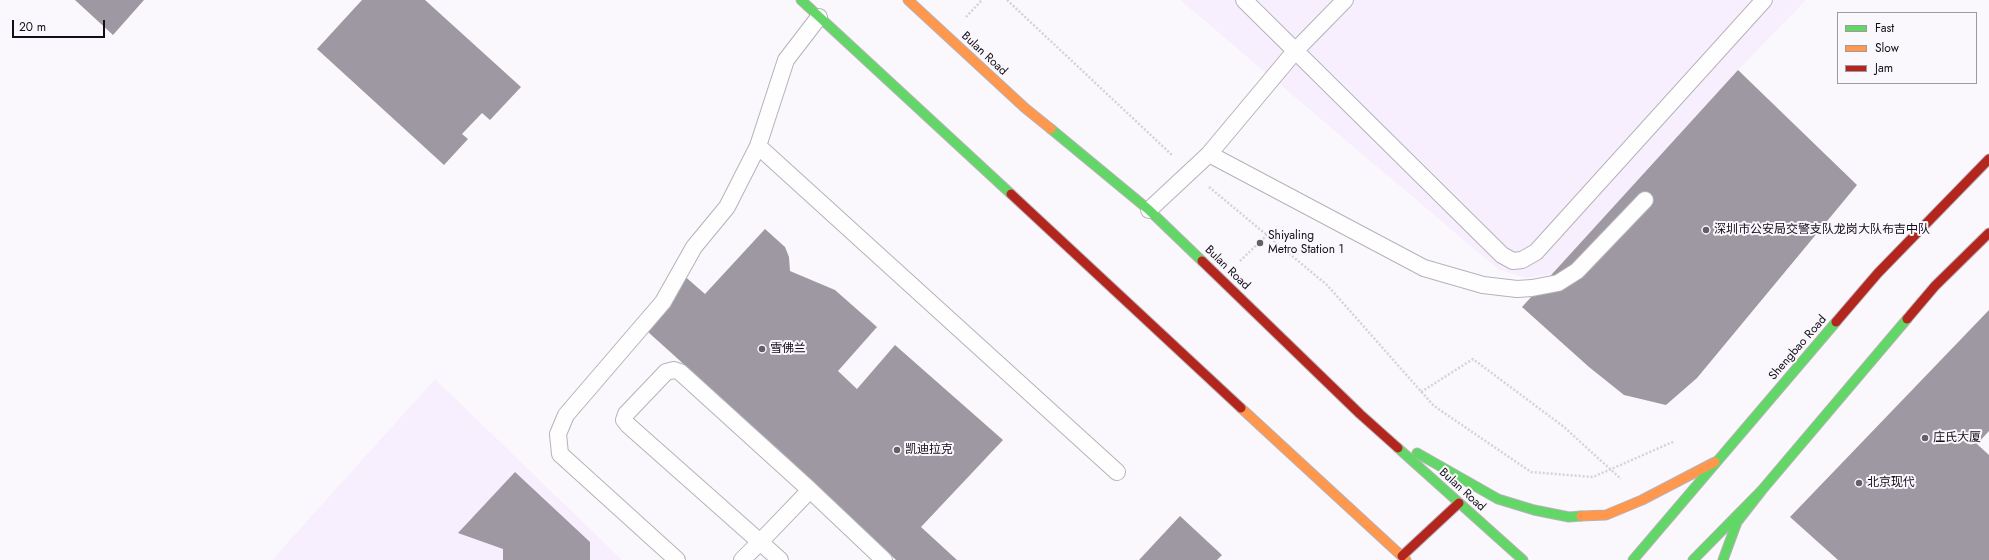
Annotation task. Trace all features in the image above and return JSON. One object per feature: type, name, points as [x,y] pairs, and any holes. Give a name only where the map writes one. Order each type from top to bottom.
[{"type":"main road","points":[[801,0],[1404,558],[1459,503]]},
{"type":"main road","name":"Bulan Road","points":[[908,0],[1025,108],[1149,210],[1380,433],[1523,560]]},
{"type":"main road","name":"Shengbao Road","points":[[1633,560],[1715,462],[1878,273],[1989,159]]},
{"type":"main road","points":[[1723,560],[1737,522],[1762,490],[1935,286],[1989,232]]},
{"type":"main road","points":[[1380,433],[1498,499],[1534,510],[1569,517],[1606,515],[1642,500],[1715,462]]},
{"type":"main road","points":[[1693,560],[1762,490]]},
{"type":"main road","points":[[1374,529],[1387,554]]},
{"type":"lane","points":[[1244,0],[1502,255],[1514,260],[1522,260],[1536,252],[1764,0]]},
{"type":"lane","points":[[1149,210],[1209,154],[1296,50],[1345,0]]},
{"type":"lane","points":[[677,560],[560,454],[558,434],[566,415],[663,302],[694,247],[727,207],[758,146],[786,60],[820,17]]},
{"type":"lane","points":[[758,146],[1117,472]]},
{"type":"lane","points":[[1209,154],[1424,268],[1482,285],[1517,289],[1558,283],[1577,271],[1645,200]]},
{"type":"lane","points":[[780,560],[624,420],[626,414],[666,372],[674,370],[680,372],[810,490],[884,560]]},
{"type":"lane","points":[[742,560],[810,490]]},
{"type":"path","points":[[1007,0],[1191,172],[1327,285],[1434,406],[1531,472],[1593,477],[1675,441]]},
{"type":"path","points":[[1220,279],[1267,235]]},
{"type":"path","points":[[1421,392],[1473,359],[1564,427]]},
{"type":"shaded area","points":[[1180,0],[1806,0],[1738,70],[1552,274],[1525,278],[1498,269]]},
{"type":"shaded area","points":[[435,379],[622,560],[272,560]]},
{"type":"building","points":[[75,0],[144,0],[113,35]]},
{"type":"building","points":[[362,0],[425,0],[521,87],[490,120],[482,113],[462,134],[468,139],[444,165],[317,49]]},
{"type":"building","name":"深圳市公安局交警支队龙岗大队布吉中队","points":[[1738,70],[1857,185],[1697,378],[1666,405],[1624,395],[1589,367],[1522,307]]},
{"type":"building","points":[[765,229],[785,247],[789,257],[790,271],[835,290],[877,327],[838,371],[857,389],[895,345],[1003,440],[921,527],[957,560],[896,560],[791,461],[637,322],[681,273],[705,294]]},
{"type":"building","name":"庄氏大厦","points":[[1989,310],[1989,431],[1977,444],[1989,455],[1989,560],[1838,560],[1790,517]]},
{"type":"building","points":[[515,472],[590,542],[590,560],[503,560],[503,549],[458,533]]},
{"type":"building","points":[[1180,516],[1222,555],[1217,560],[1139,560]]},
{"type":"traffic: fast","points":[[801,0],[1011,194]]},
{"type":"traffic: fast","points":[[1051,129],[1149,210],[1202,261]]},
{"type":"traffic: fast","points":[[1693,560],[1762,490],[1907,319]]},
{"type":"traffic: fast","points":[[1633,560],[1836,322]]},
{"type":"traffic: fast","points":[[1398,448],[1523,560]]},
{"type":"traffic: fast","points":[[1417,453],[1498,499],[1534,510],[1569,517],[1581,516]]},
{"type":"traffic: fast","points":[[1723,560],[1737,522],[1762,490]]},
{"type":"traffic: slow","points":[[908,0],[1025,108],[1051,129]]},
{"type":"traffic: slow","points":[[1241,408],[1406,560]]},
{"type":"traffic: slow","points":[[1581,516],[1606,515],[1642,500],[1715,462]]},
{"type":"traffic: jam","points":[[1836,322],[1878,273],[1989,159]]},
{"type":"traffic: jam","points":[[1011,194],[1241,408]]},
{"type":"traffic: jam","points":[[1907,319],[1935,286],[1989,233]]},
{"type":"traffic: jam","points":[[1202,261],[1360,414],[1398,448]]},
{"type":"traffic: jam","points":[[1402,556],[1459,503]]},
{"type":"place","name":"深圳市公安局交警支队龙岗大队布吉中队","points":[[1706,230]]},
{"type":"place","name":"Shiyaling Metro Station 1","points":[[1260,243]]},
{"type":"place","name":"雪佛兰","points":[[762,349]]},
{"type":"place","name":"庄氏大厦","points":[[1925,438]]},
{"type":"place","name":"凯迪拉克","points":[[897,450]]},
{"type":"place","name":"北京现代","points":[[1859,483]]}]
